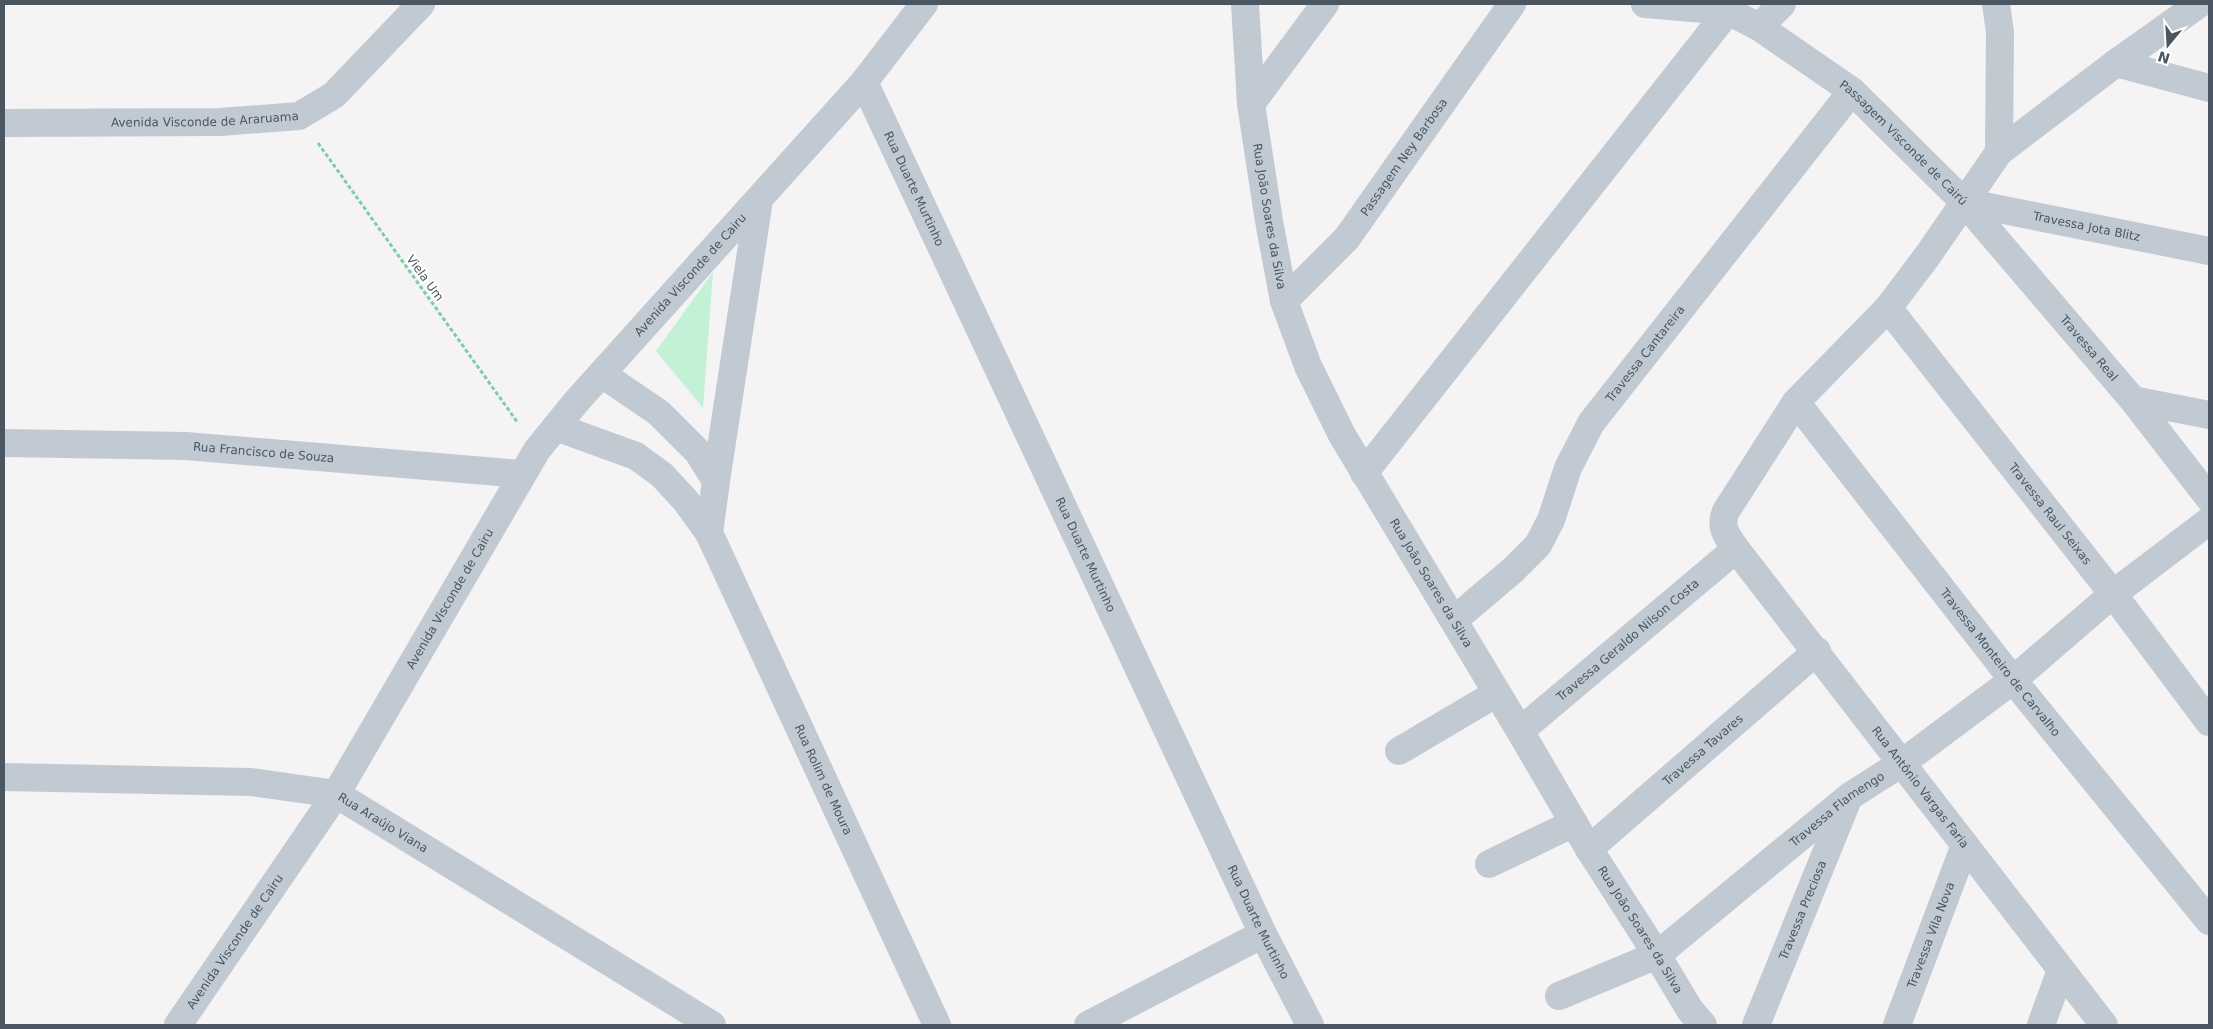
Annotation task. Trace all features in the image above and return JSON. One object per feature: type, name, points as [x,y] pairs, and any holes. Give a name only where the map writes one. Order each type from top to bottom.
[{"type":"street","name":"Avenida Visconde de Araruama","points":[[4,123],[220,122],[298,116],[334,95],[421,4]]},
{"type":"street","name":"Avenida Visconde de Cairu","points":[[178,1025],[336,794],[537,450],[602,374],[864,82],[924,4]]},
{"type":"street","name":"Rua João Soares da Silva","points":[[1245,4],[1251,104],[1284,301],[1308,366],[1342,435],[1589,849],[1690,1010],[1703,1025]]},
{"type":"street","points":[[1251,104],[1325,4]]},
{"type":"street","name":"Passagem Ney Barbosa","points":[[1284,301],[1347,238],[1512,4]]},
{"type":"street","points":[[1645,4],[1729,8]]},
{"type":"street","points":[[1759,27],[1782,4]]},
{"type":"street","points":[[1996,4],[2000,32],[1999,152]]},
{"type":"street","points":[[1964,202],[1999,152],[2116,63],[2199,4]]},
{"type":"street","points":[[1364,472],[1729,8]]},
{"type":"street","name":"Passagem Visconde de Cairú","points":[[1729,8],[1852,91],[1964,202],[1928,255],[1888,308],[1796,402],[1722,519],[1723,529],[1736,549]]},
{"type":"street","points":[[2116,63],[2209,88]]},
{"type":"street","name":"Rua Duarte Murtinho","points":[[864,82],[1263,934],[1310,1025]]},
{"type":"street","name":"Travessa Cantareira","points":[[1454,620],[1513,570],[1538,545],[1551,520],[1568,468],[1591,423],[1852,91]]},
{"type":"street","name":"Avenida Visconde de Cairu","points":[[716,481],[760,200]]},
{"type":"street","name":"Travessa Jota Blitz","points":[[1964,202],[2209,251]]},
{"type":"street","name":"Travessa Real","points":[[1964,202],[2133,400],[2209,498]]},
{"type":"street","name":"Travessa Raul Seixas","points":[[1888,308],[2113,594],[2209,722]]},
{"type":"street","points":[[602,374],[660,413],[698,452],[716,481],[709,533]]},
{"type":"street","points":[[2133,400],[2209,415]]},
{"type":"street","name":"Travessa Monteiro de Carvalho","points":[[1796,402],[2013,680],[2209,921]]},
{"type":"street","name":"Rua Rolim de Moura","points":[[556,427],[636,456],[668,481],[686,500],[709,533],[937,1025]]},
{"type":"street","name":"Rua Francisco de Souza","points":[[4,443],[186,446],[522,474]]},
{"type":"street","name":"Travessa Flamengo","points":[[1559,996],[1657,955],[1850,796],[1902,763],[2013,680],[2113,594],[2209,521]]},
{"type":"street","name":"Rua Antônio Vargas Faria","points":[[1736,549],[1817,651],[2104,1025]]},
{"type":"street","name":"Travessa Geraldo Nilson Costa","points":[[1520,731],[1736,549]]},
{"type":"street","name":"Travessa Tavares","points":[[1589,849],[1817,651]]},
{"type":"street","points":[[1399,751],[1497,693]]},
{"type":"street","name":"Rua Araújo Viana","points":[[4,776],[251,782],[336,794],[712,1025]]},
{"type":"street","name":"Travessa Preciosa","points":[[1756,1025],[1850,796]]},
{"type":"street","points":[[1489,864],[1574,823]]},
{"type":"street","name":"Travessa Vila Nova","points":[[1897,1025],[1965,845]]},
{"type":"street","points":[[1088,1025],[1263,934]]},
{"type":"street","points":[[2041,1025],[2061,970]]},
{"type":"path","name":"Viela Um","points":[[298,116],[537,450]]},
{"type":"green space","points":[[713,272],[703,408],[656,351]]}]
